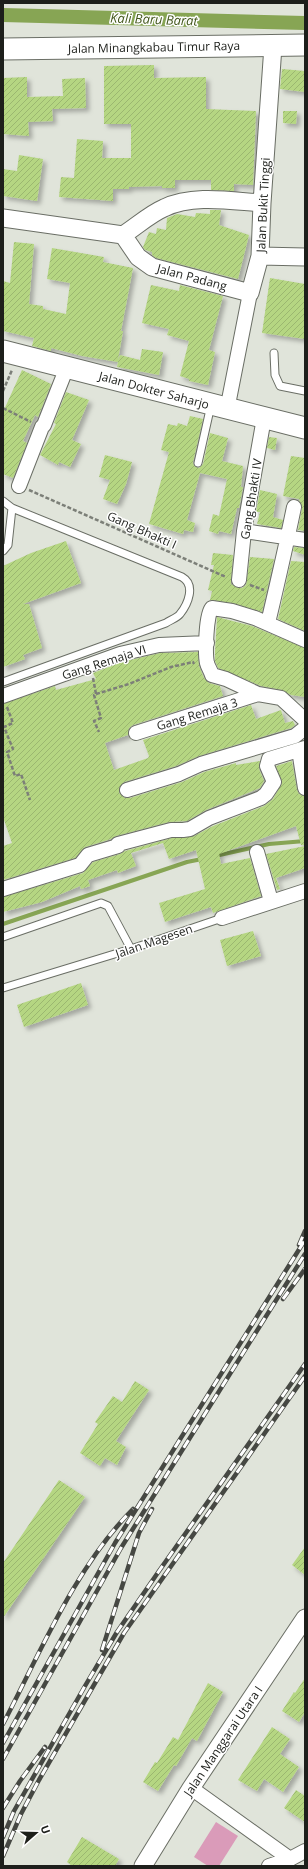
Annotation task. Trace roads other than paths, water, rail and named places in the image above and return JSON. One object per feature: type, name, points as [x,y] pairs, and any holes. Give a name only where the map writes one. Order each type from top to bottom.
[{"type":"main road","name":"Jalan Minangkabau Timur Raya","points":[[3,49],[305,45]]},
{"type":"main road","name":"Jalan Dokter Saharjo","points":[[11,353],[305,428]]},
{"type":"street","name":"Jalan Bukit Tinggi","points":[[219,407],[260,256],[262,203],[273,46]]},
{"type":"street","points":[[3,218],[123,235],[164,208],[184,201],[198,200],[262,203]]},
{"type":"street","name":"Jalan Padang","points":[[123,235],[138,257],[152,266],[250,293]]},
{"type":"street","points":[[260,256],[305,257]]},
{"type":"street","points":[[19,486],[66,367]]},
{"type":"street","name":"Gang Bhakti IV","points":[[239,580],[244,531],[264,418]]},
{"type":"street","points":[[268,624],[274,594],[282,568],[294,507]]},
{"type":"street","points":[[244,531],[288,539],[305,540]]},
{"type":"street","points":[[304,635],[268,624],[243,614],[212,608],[210,610],[208,623],[207,663],[212,675],[226,679],[258,694],[281,698],[305,720]]},
{"type":"street","name":"Gang Remaja VI","points":[[3,696],[120,654],[149,646],[207,643]]},
{"type":"street","name":"Gang Remaja 3","points":[[136,733],[258,694]]},
{"type":"street","points":[[127,790],[179,774],[201,764],[295,736],[305,728]]},
{"type":"street","points":[[3,889],[80,865],[88,855],[118,846],[118,844],[171,830],[183,830],[190,828],[209,818],[261,798],[266,794],[274,782],[268,766],[269,759],[302,749],[305,788]]},
{"type":"street","points":[[257,852],[271,901]]},
{"type":"street","name":"Jalan Magesen","points":[[222,918],[305,891]]},
{"type":"street","name":"Jalan Manggarai Utara I","points":[[143,1866],[191,1788],[305,1618]]},
{"type":"street","points":[[191,1788],[290,1859]]},
{"type":"street","points":[[269,1866],[290,1859],[305,1851]]},
{"type":"lane","points":[[274,353],[275,375],[280,386],[305,391]]},
{"type":"lane","points":[[198,463],[219,407]]},
{"type":"lane","points":[[3,502],[12,508],[182,577],[188,581],[190,587],[188,601],[179,615],[166,623],[3,682]]},
{"type":"lane","points":[[3,551],[8,545],[12,508]]},
{"type":"lane","points":[[3,937],[101,903],[108,906],[131,950]]},
{"type":"lane","name":"Jalan Magesen","points":[[3,988],[131,950],[222,918]]},
{"type":"waterway","name":"Kali Baru Barat","points":[[3,15],[305,23]]},
{"type":"waterway","points":[[215,856],[269,844],[305,841]]},
{"type":"waterway","points":[[3,924],[187,862],[202,859]]},
{"type":"railway","points":[[299,1245],[305,1231]]},
{"type":"railway","points":[[3,1743],[115,1543],[305,1240]]},
{"type":"railway","points":[[3,1759],[121,1548],[305,1254]]},
{"type":"railway","points":[[283,1299],[305,1269]]},
{"type":"railway","points":[[3,1837],[14,1811],[117,1632],[305,1364]]},
{"type":"railway","points":[[3,1856],[21,1814],[39,1780],[124,1633],[305,1376]]},
{"type":"railway","points":[[3,1724],[60,1611],[94,1557],[133,1509]]},
{"type":"railway","points":[[102,1650],[139,1533],[152,1509]]},
{"type":"railway","points":[[3,1808],[20,1781],[45,1747]]}]
